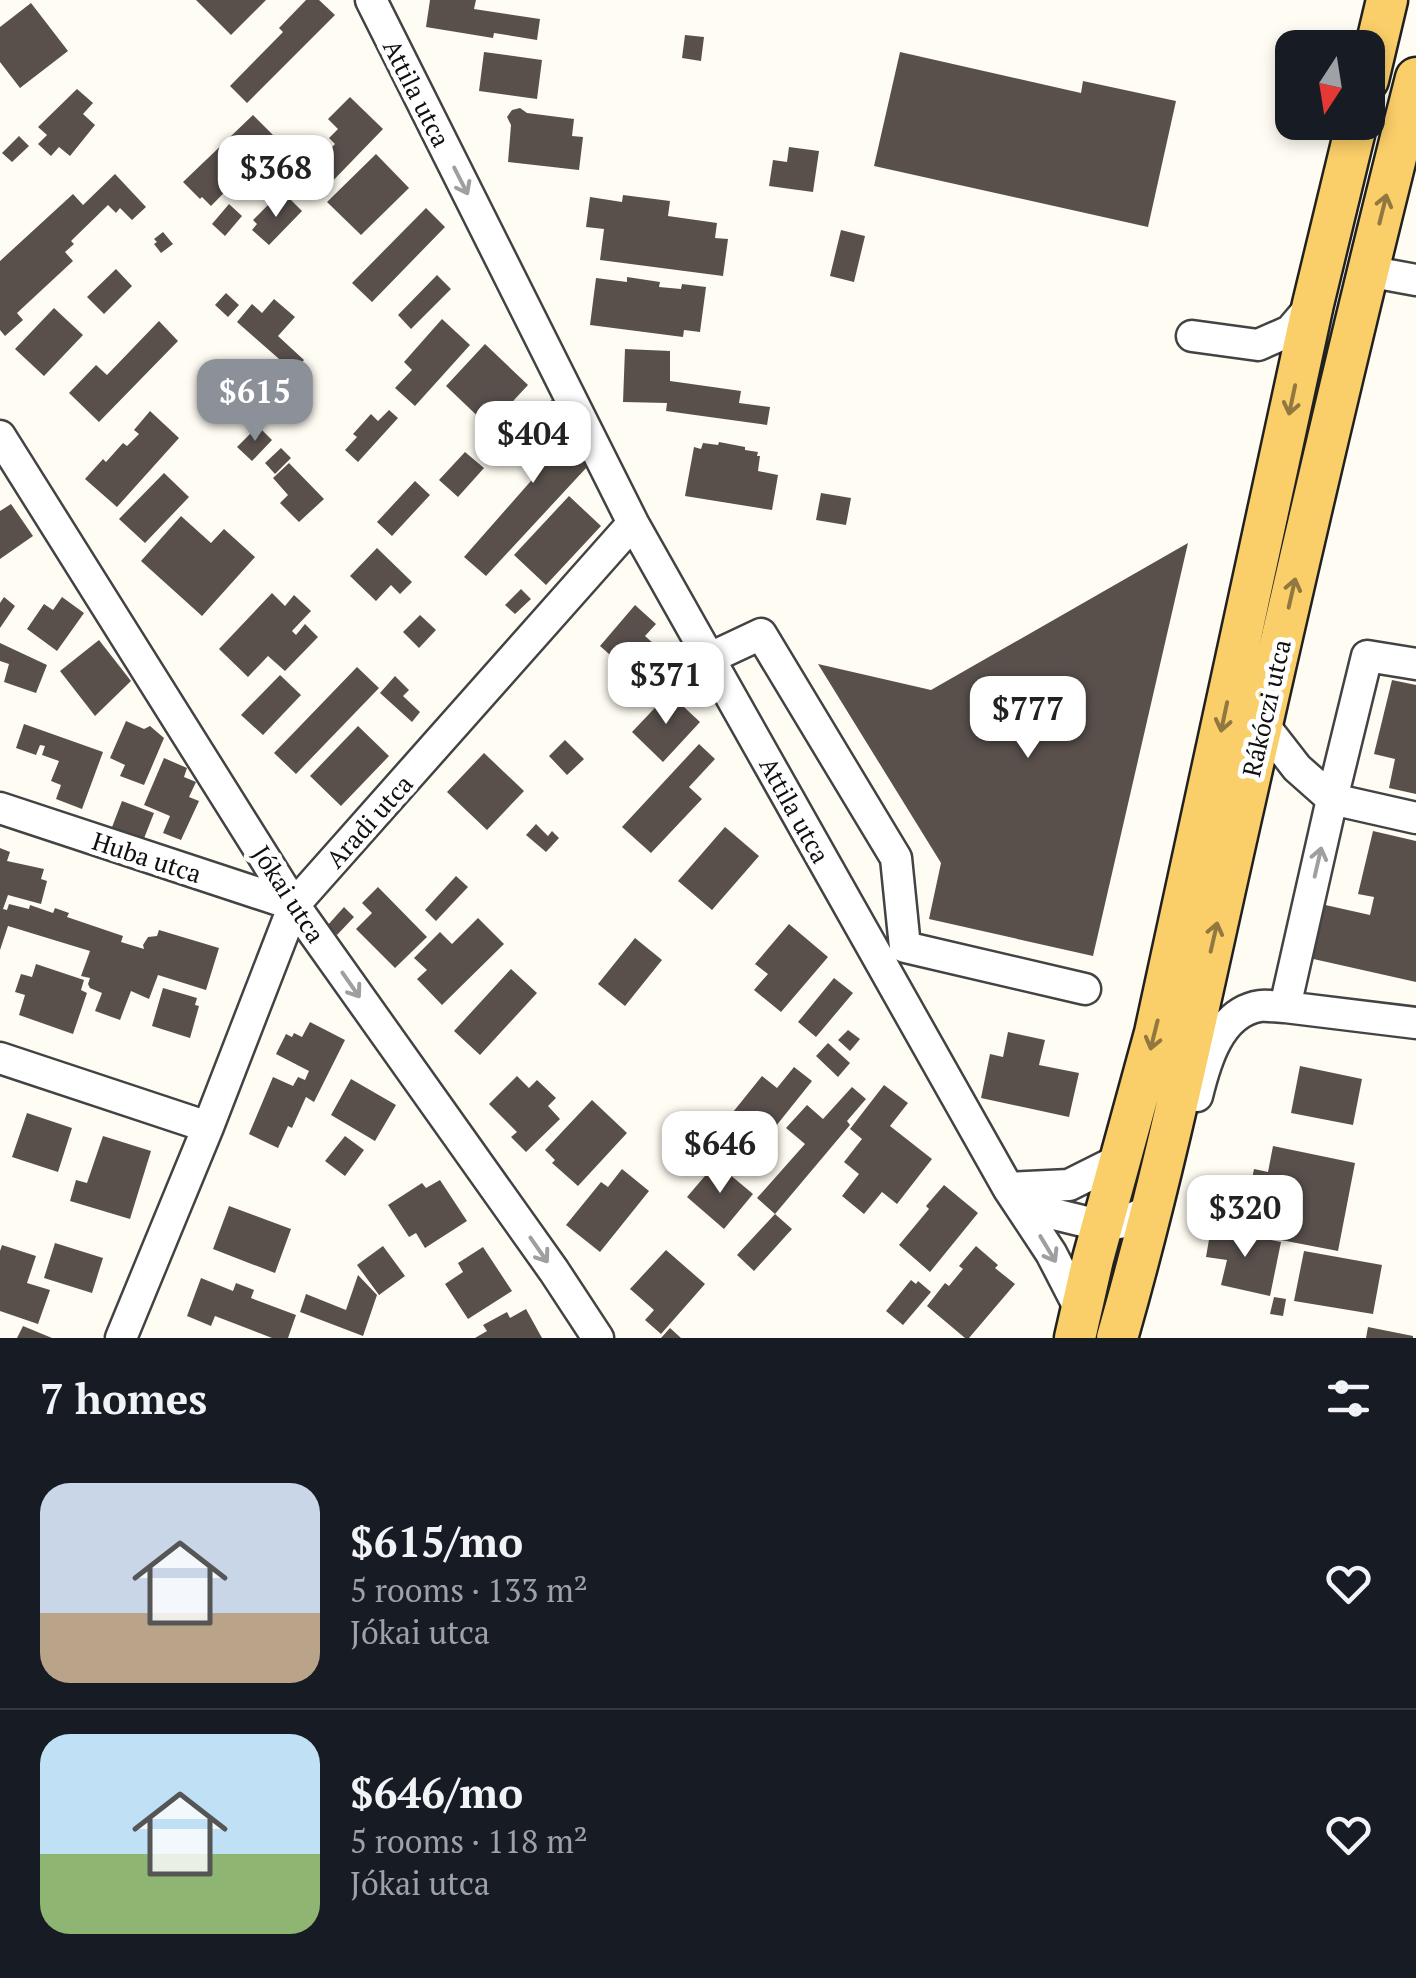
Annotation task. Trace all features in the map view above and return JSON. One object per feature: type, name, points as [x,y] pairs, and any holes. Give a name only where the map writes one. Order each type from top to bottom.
[{"type":"main road","points":[[1380,30],[1387,0]]},
{"type":"main road","name":"Rákóczi utca","points":[[1118,1338],[1153,1208],[1262,722],[1416,78]]},
{"type":"main road","name":"Rákóczi utca","points":[[1078,1326],[1155,1033],[1313,304],[1353,140]]},
{"type":"street","name":"Attila utca","points":[[371,0],[633,523],[1008,1188],[1052,1253],[1078,1326]]},
{"type":"street","points":[[1367,271],[1416,280]]},
{"type":"street","points":[[1192,336],[1258,345],[1290,331],[1313,304]]},
{"type":"street","name":"Jókai utca","points":[[0,436],[294,905],[598,1338]]},
{"type":"street","name":"Aradi utca","points":[[121,1338],[294,905],[633,523]]},
{"type":"street","points":[[710,658],[761,634],[896,858],[906,947],[1085,989]]},
{"type":"street","points":[[1284,1008],[1367,656],[1416,664]]},
{"type":"street","points":[[1262,722],[1297,768],[1332,799],[1416,818]]},
{"type":"street","name":"Huba utca","points":[[0,808],[294,905]]},
{"type":"street","points":[[1008,1188],[1050,1213],[1103,1226],[1124,1222],[1153,1208],[1184,1150],[1206,1063],[1228,1021],[1258,1006],[1416,1024]]},
{"type":"street","points":[[0,1058],[208,1127]]},
{"type":"street","points":[[1008,1188],[1069,1185],[1122,1158]]},
{"type":"building","points":[[196,0],[266,0],[231,35]]},
{"type":"building","points":[[306,0],[319,0],[335,15],[247,103],[230,86],[283,32],[279,28]]},
{"type":"building","points":[[430,0],[476,0],[474,9],[540,19],[537,40],[494,33],[493,38],[426,27]]},
{"type":"building","points":[[31,3],[68,51],[20,88],[0,62],[0,27]]},
{"type":"building","points":[[685,35],[704,37],[701,61],[682,58]]},
{"type":"building","points":[[484,52],[542,60],[537,99],[479,91]]},
{"type":"building","points":[[900,52],[1081,93],[1083,81],[1176,101],[1148,227],[874,166]]},
{"type":"building","points":[[77,89],[93,103],[83,114],[95,125],[70,156],[59,147],[51,156],[38,144],[47,135],[38,127]]},
{"type":"building","points":[[350,97],[383,129],[323,191],[306,174],[335,144],[329,138],[338,129],[328,119]]},
{"type":"building","points":[[520,108],[527,113],[574,119],[572,136],[583,137],[579,170],[508,162],[511,125],[507,117]]},
{"type":"building","points":[[253,115],[277,139],[211,206],[183,182]]},
{"type":"building","points":[[19,136],[29,146],[12,162],[2,153]]},
{"type":"building","points":[[789,147],[819,151],[813,192],[769,186],[773,160],[787,162]]},
{"type":"building","points":[[376,154],[409,188],[361,235],[327,202]]},
{"type":"building","points":[[115,174],[146,207],[132,220],[120,208],[116,213],[108,205],[71,241],[74,244],[65,252],[73,261],[17,313],[23,320],[5,336],[0,330],[0,261],[73,194],[83,205]]},
{"type":"building","points":[[286,195],[302,211],[269,245],[252,230],[257,224],[253,220]]},
{"type":"building","points":[[623,195],[670,201],[668,216],[717,223],[715,238],[728,239],[723,276],[600,260],[604,229],[586,227],[590,197],[622,202]]},
{"type":"building","points":[[229,204],[242,216],[225,236],[212,224]]},
{"type":"building","points":[[426,208],[445,227],[372,302],[352,283]]},
{"type":"building","points":[[841,230],[865,236],[854,282],[830,276]]},
{"type":"building","points":[[163,232],[173,244],[161,253],[154,239]]},
{"type":"building","points":[[116,269],[132,286],[104,314],[87,297]]},
{"type":"building","points":[[437,275],[451,289],[411,329],[398,315]]},
{"type":"building","points":[[627,277],[660,282],[659,287],[706,287],[700,332],[684,330],[683,337],[590,325],[596,278],[627,282]]},
{"type":"building","points":[[226,293],[239,305],[228,317],[215,305]]},
{"type":"building","points":[[274,299],[295,317],[278,336],[304,360],[294,372],[237,322],[252,304],[262,313]]},
{"type":"building","points":[[54,308],[83,335],[44,376],[15,349]]},
{"type":"building","points":[[442,319],[470,345],[415,406],[395,388],[412,370],[404,362]]},
{"type":"building","points":[[159,321],[178,341],[99,422],[69,393],[96,365],[107,375]]},
{"type":"building","points":[[485,344],[528,385],[489,427],[446,386]]},
{"type":"building","points":[[625,349],[670,351],[670,381],[741,391],[739,403],[770,407],[767,425],[666,411],[667,403],[623,402]]},
{"type":"building","points":[[552,400],[587,467],[486,576],[464,557],[537,474],[521,439],[533,432],[524,415]]},
{"type":"building","points":[[389,410],[398,418],[358,462],[345,450],[357,437],[353,434],[371,414],[378,421]]},
{"type":"building","points":[[150,411],[179,438],[117,507],[85,479],[103,459],[106,462],[123,443],[127,446],[139,434],[134,430]]},
{"type":"building","points":[[258,426],[272,440],[252,461],[237,447]]},
{"type":"building","points":[[719,442],[758,452],[758,471],[778,475],[772,510],[685,496],[694,447],[701,449],[703,443]]},
{"type":"building","points":[[281,448],[291,458],[275,474],[265,463]]},
{"type":"building","points":[[465,452],[484,468],[458,497],[439,480]]},
{"type":"building","points":[[289,463],[324,499],[299,522],[280,503],[288,495],[273,478]]},
{"type":"building","points":[[164,473],[189,497],[145,543],[119,519]]},
{"type":"building","points":[[415,481],[430,495],[392,536],[377,522]]},
{"type":"building","points":[[821,493],[851,498],[846,525],[816,520]]},
{"type":"building","points":[[569,496],[601,526],[546,585],[514,555]]},
{"type":"building","points":[[11,504],[33,536],[0,559],[0,511]]},
{"type":"building","points":[[181,516],[211,543],[224,529],[255,557],[202,616],[141,561]]},
{"type":"building","points":[[1188,543],[1093,956],[929,919],[941,863],[818,664],[931,690]]},
{"type":"building","points":[[377,548],[412,582],[400,594],[391,585],[376,601],[350,576]]},
{"type":"building","points":[[521,589],[531,599],[515,614],[505,605]]},
{"type":"building","points":[[272,593],[285,606],[294,595],[311,611],[292,631],[296,635],[305,624],[318,637],[285,671],[268,656],[248,677],[219,649]]},
{"type":"building","points":[[4,597],[15,606],[0,628],[0,603]]},
{"type":"building","points":[[62,597],[84,613],[57,651],[27,629],[44,604],[53,610]]},
{"type":"building","points":[[635,605],[656,624],[645,636],[673,661],[641,697],[609,670],[617,661],[600,646]]},
{"type":"building","points":[[420,615],[436,630],[419,648],[403,632]]},
{"type":"building","points":[[99,640],[131,681],[95,716],[60,671]]},
{"type":"building","points":[[0,643],[47,665],[36,693],[4,682],[9,664],[0,661]]},
{"type":"building","points":[[357,667],[379,688],[296,774],[274,753]]},
{"type":"building","points":[[280,675],[301,695],[263,735],[241,715]]},
{"type":"building","points":[[395,676],[409,690],[403,696],[420,712],[412,722],[380,693]]},
{"type":"building","points":[[1392,680],[1416,685],[1416,794],[1389,788],[1395,759],[1374,754]]},
{"type":"building","points":[[669,693],[700,722],[663,762],[632,732]]},
{"type":"building","points":[[126,721],[144,729],[150,726],[164,738],[144,785],[120,776],[125,765],[110,758]]},
{"type":"building","points":[[24,724],[103,752],[82,809],[56,799],[61,785],[51,781],[59,761],[42,755],[45,746],[40,745],[36,755],[16,748]]},
{"type":"building","points":[[358,726],[389,756],[341,806],[310,776]]},
{"type":"building","points":[[565,740],[584,759],[567,775],[549,756]]},
{"type":"building","points":[[699,744],[715,759],[689,787],[702,799],[651,853],[622,827]]},
{"type":"building","points":[[484,753],[524,791],[487,830],[447,792]]},
{"type":"building","points":[[164,758],[187,768],[184,777],[196,782],[189,797],[199,801],[181,840],[163,833],[170,816],[144,805]]},
{"type":"building","points":[[122,801],[154,813],[141,846],[109,835]]},
{"type":"building","points":[[536,824],[548,836],[552,831],[559,838],[546,852],[526,835]]},
{"type":"building","points":[[725,827],[759,856],[712,910],[678,881]]},
{"type":"building","points":[[1373,831],[1416,841],[1416,982],[1309,958],[1321,904],[1370,915],[1374,897],[1358,894]]},
{"type":"building","points":[[0,848],[10,852],[7,861],[44,869],[41,879],[47,881],[41,904],[8,895],[3,909],[7,910],[9,904],[29,909],[30,905],[53,913],[55,908],[69,913],[67,917],[123,936],[121,942],[144,949],[148,937],[157,936],[159,930],[219,948],[206,990],[158,975],[149,999],[131,991],[120,1020],[95,1011],[102,993],[90,988],[90,978],[81,976],[90,951],[8,926],[0,950]]},
{"type":"building","points":[[456,876],[468,887],[436,921],[425,910]]},
{"type":"building","points":[[378,887],[427,937],[395,968],[356,929],[372,913],[362,903]]},
{"type":"building","points":[[344,907],[354,917],[337,935],[327,926]]},
{"type":"building","points":[[478,918],[504,944],[442,1005],[417,979],[427,970],[414,958],[440,932],[452,944]]},
{"type":"building","points":[[789,924],[828,957],[781,1012],[754,990],[768,974],[755,964]]},
{"type":"building","points":[[635,938],[662,960],[625,1006],[598,984]]},
{"type":"building","points":[[36,964],[84,980],[81,990],[87,993],[73,1034],[19,1015],[25,995],[15,992],[21,974],[32,977]]},
{"type":"building","points":[[511,969],[537,993],[480,1055],[454,1031]]},
{"type":"building","points":[[834,978],[853,993],[816,1037],[798,1022]]},
{"type":"building","points":[[163,988],[197,998],[195,1005],[199,1006],[190,1038],[152,1026]]},
{"type":"building","points":[[310,1022],[345,1040],[314,1102],[306,1097],[278,1148],[249,1134],[273,1077],[293,1086],[298,1077],[305,1080],[309,1071],[276,1054],[286,1034],[302,1037]]},
{"type":"building","points":[[848,1030],[860,1039],[850,1051],[838,1040]]},
{"type":"building","points":[[1008,1032],[1045,1040],[1039,1065],[1079,1073],[1069,1117],[981,1098],[990,1054],[1003,1057]]},
{"type":"building","points":[[828,1043],[850,1063],[838,1077],[816,1056]]},
{"type":"building","points":[[1300,1066],[1362,1079],[1353,1125],[1291,1113]]},
{"type":"building","points":[[794,1067],[812,1081],[756,1151],[725,1122],[762,1076],[777,1088]]},
{"type":"building","points":[[517,1076],[529,1088],[537,1080],[556,1098],[548,1106],[560,1119],[526,1152],[511,1137],[517,1132],[489,1104]]},
{"type":"building","points":[[351,1079],[396,1105],[375,1141],[331,1115]]},
{"type":"building","points":[[884,1085],[908,1103],[890,1126],[932,1159],[897,1204],[882,1192],[864,1214],[842,1196],[859,1174],[844,1162],[862,1139],[850,1129]]},
{"type":"building","points":[[852,1087],[866,1099],[847,1121],[850,1125],[775,1214],[757,1198],[805,1144],[786,1128],[807,1105],[823,1119]]},
{"type":"building","points":[[592,1100],[627,1133],[578,1186],[552,1163],[555,1160],[545,1150]]},
{"type":"building","points":[[27,1113],[72,1128],[58,1172],[12,1157]]},
{"type":"building","points":[[103,1136],[151,1151],[130,1219],[70,1201],[76,1180],[87,1183]]},
{"type":"building","points":[[345,1136],[364,1150],[345,1176],[325,1161]]},
{"type":"building","points":[[1273,1146],[1355,1163],[1338,1251],[1281,1240],[1286,1217],[1246,1209],[1254,1169],[1268,1172]]},
{"type":"building","points":[[716,1163],[753,1194],[724,1229],[687,1197]]},
{"type":"building","points":[[622,1169],[649,1191],[600,1252],[566,1225],[601,1182],[608,1187]]},
{"type":"building","points":[[440,1180],[467,1221],[425,1248],[416,1233],[409,1237],[388,1205],[422,1183],[426,1188]]},
{"type":"building","points":[[944,1185],[978,1213],[930,1272],[899,1245]]},
{"type":"building","points":[[229,1206],[291,1229],[275,1273],[213,1249]]},
{"type":"building","points":[[775,1214],[792,1229],[754,1271],[737,1255]]},
{"type":"building","points":[[1211,1228],[1281,1242],[1270,1296],[1221,1285],[1227,1260],[1206,1257]]},
{"type":"building","points":[[55,1243],[103,1258],[92,1293],[44,1278]]},
{"type":"building","points":[[2,1245],[36,1256],[27,1283],[50,1290],[38,1324],[0,1311]]},
{"type":"building","points":[[383,1246],[405,1276],[379,1295],[357,1265]]},
{"type":"building","points":[[976,1246],[1015,1284],[965,1338],[927,1306],[945,1283],[949,1286],[963,1269],[959,1266]]},
{"type":"building","points":[[483,1247],[512,1291],[468,1319],[445,1284],[463,1272],[458,1263]]},
{"type":"building","points":[[666,1250],[705,1284],[661,1334],[645,1320],[654,1310],[630,1289]]},
{"type":"building","points":[[1304,1251],[1382,1265],[1373,1314],[1294,1301]]},
{"type":"building","points":[[358,1275],[377,1295],[363,1336],[300,1312],[306,1294],[346,1310]]},
{"type":"building","points":[[201,1278],[233,1291],[236,1283],[254,1290],[251,1298],[296,1315],[288,1338],[272,1338],[215,1316],[211,1326],[187,1316]]},
{"type":"building","points":[[911,1280],[931,1292],[903,1325],[886,1311]]},
{"type":"building","points":[[1274,1297],[1286,1299],[1283,1316],[1270,1314]]},
{"type":"building","points":[[526,1309],[542,1338],[475,1338],[487,1331],[483,1325],[507,1312],[510,1318]]},
{"type":"building","points":[[23,1326],[52,1338],[17,1338]]},
{"type":"building","points":[[1368,1327],[1413,1336],[1413,1338],[1366,1338]]},
{"type":"building","points":[[670,1328],[681,1338],[661,1338]]}]
